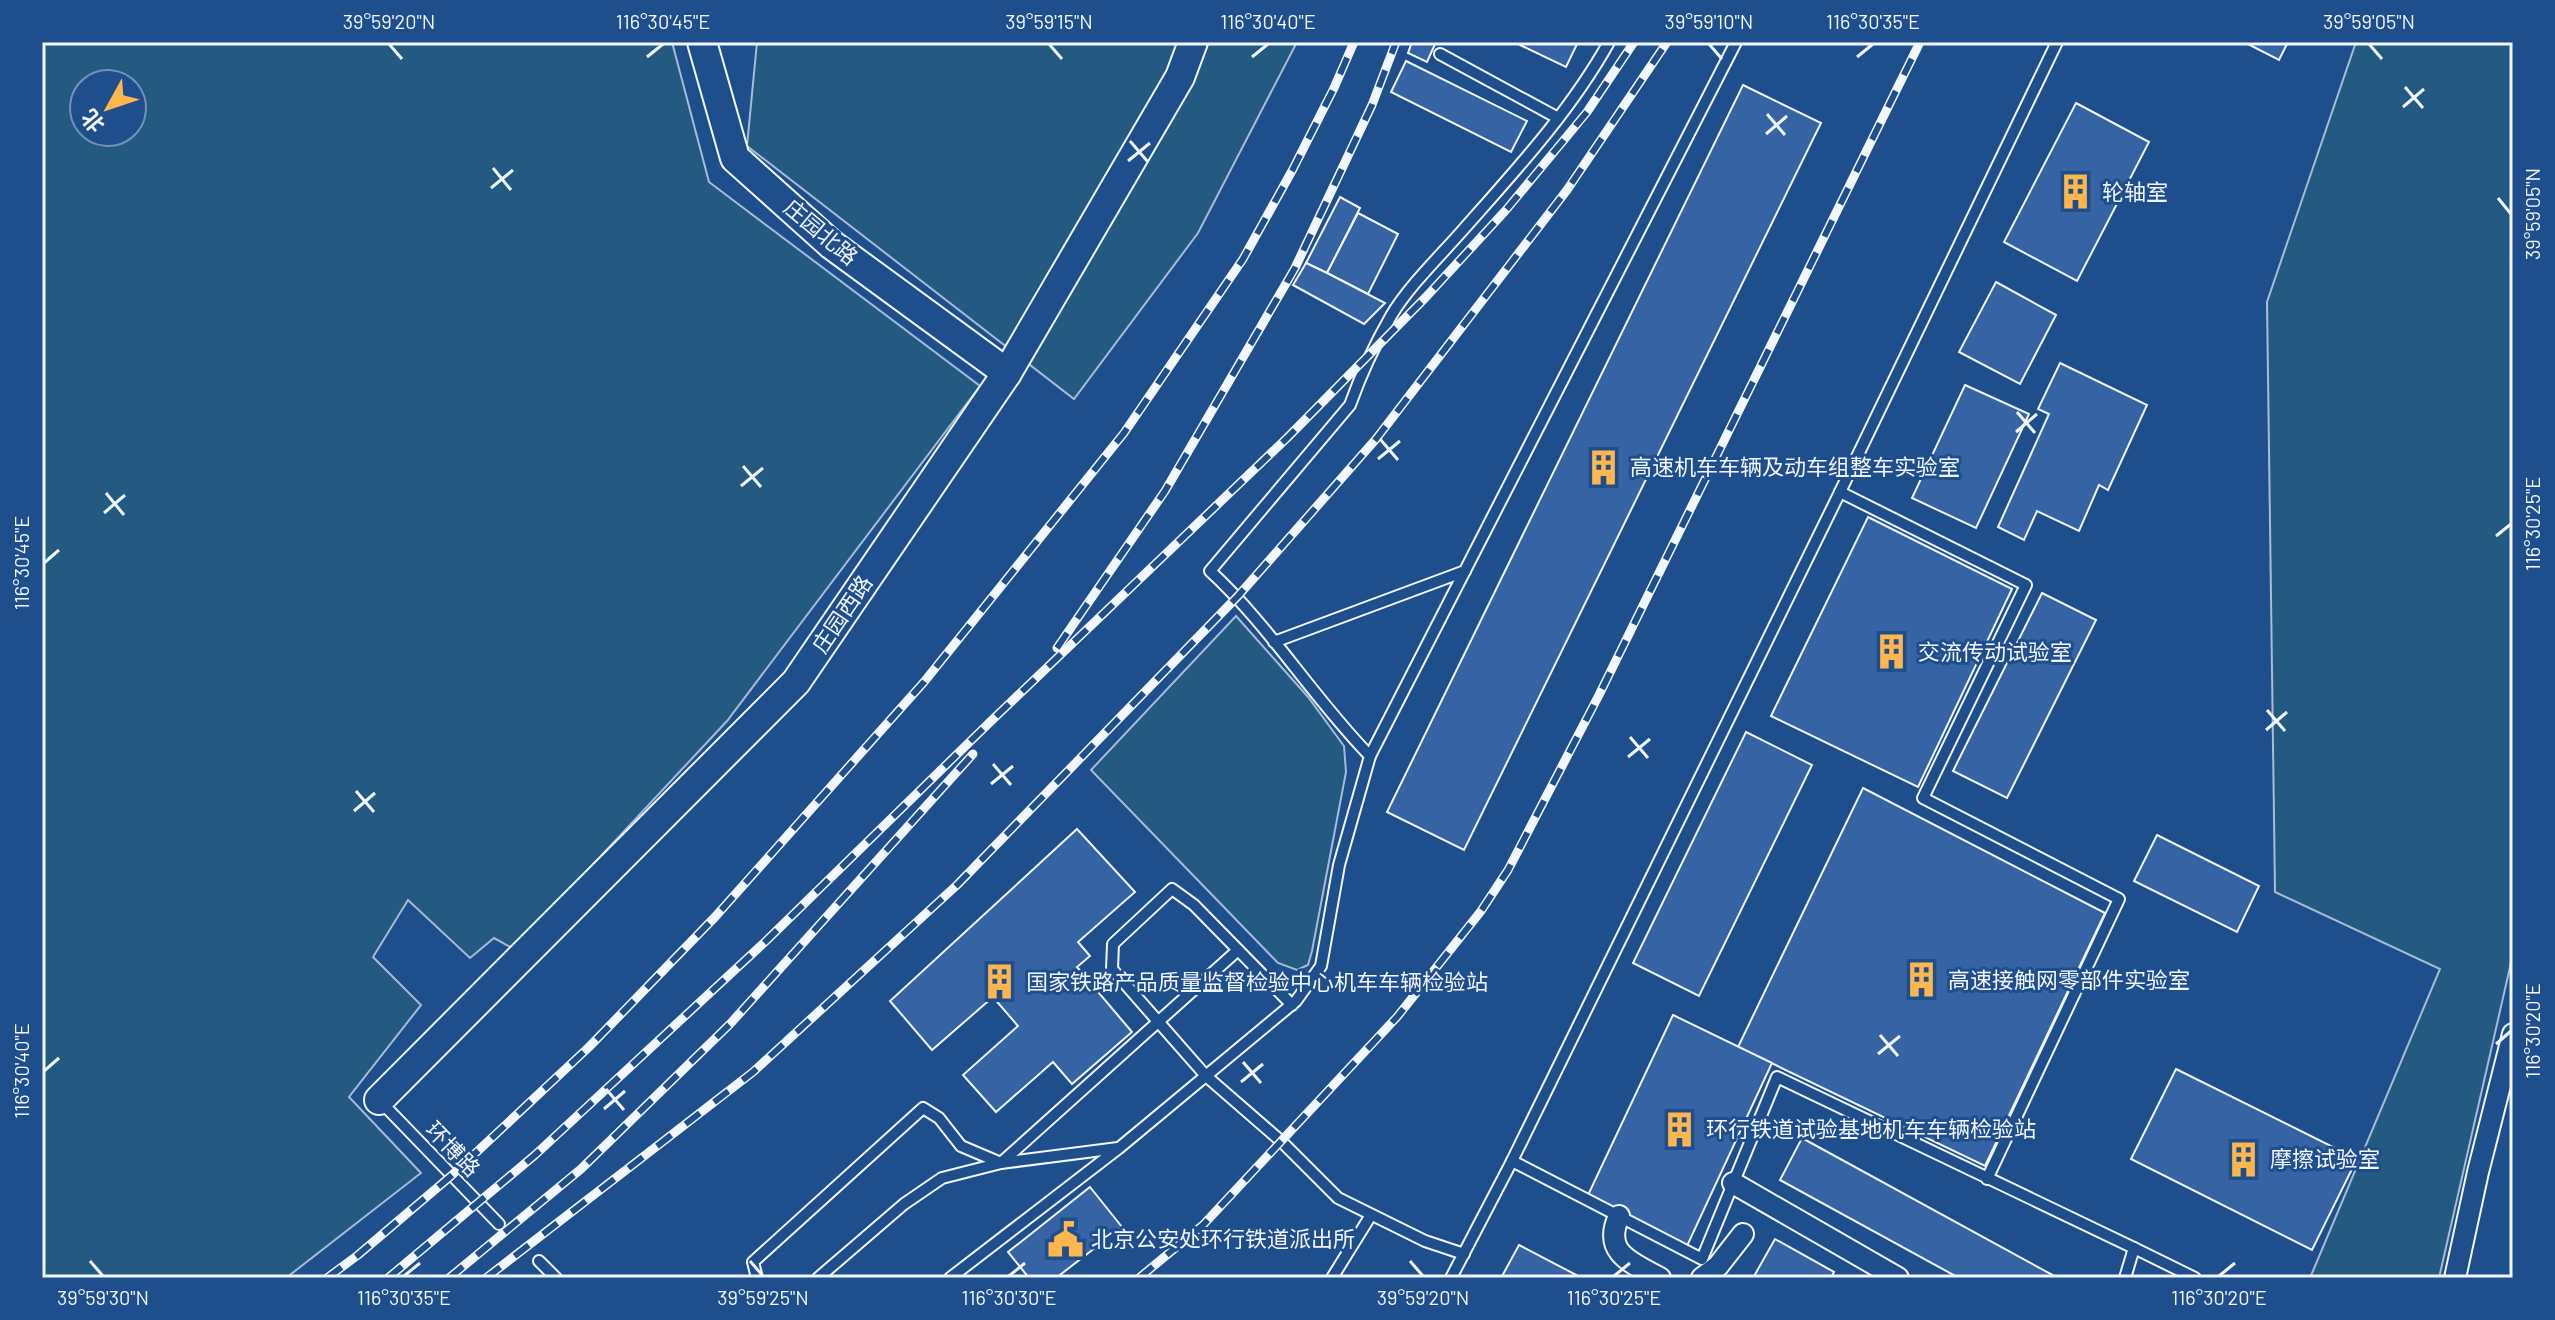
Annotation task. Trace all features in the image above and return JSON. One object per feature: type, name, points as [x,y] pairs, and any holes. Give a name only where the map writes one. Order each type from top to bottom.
[{"type":"street","name":"庄园北路","points":[[702,42],[735,158],[832,245],[1007,373]]},
{"type":"street","name":"庄园西路","points":[[379,1100],[796,682],[1007,373],[1180,77],[1193,42]]},
{"type":"street","points":[[2455,1278],[2513,1034]]},
{"type":"street","points":[[1733,1183],[1898,1278]]},
{"type":"street","points":[[1619,1216],[1612,1229],[1614,1245],[1627,1261],[1660,1278]]},
{"type":"street","points":[[1702,1278],[1718,1266],[1743,1234]]},
{"type":"lane","points":[[1370,756],[1340,726],[1238,596],[1210,571],[1350,405],[1393,313],[1529,156],[1587,81],[1609,42]]},
{"type":"lane","points":[[950,1278],[1119,1148],[1292,1005],[1321,966],[1339,865],[1370,756],[1736,42]]},
{"type":"lane","points":[[1451,1278],[1512,1161],[2057,42]]},
{"type":"lane","points":[[1440,54],[1558,118]]},
{"type":"lane","points":[[1840,492],[2026,585],[1923,798],[2119,899],[1987,1179]]},
{"type":"lane","points":[[1274,642],[1465,571]]},
{"type":"lane","points":[[1292,1005],[1194,905],[1172,889],[1113,944],[1112,969],[1158,1022],[1206,1076],[1282,1142],[1338,1198],[1425,1241],[1464,1254]]},
{"type":"lane","points":[[1001,1163],[1238,950]]},
{"type":"lane","points":[[1512,1161],[1702,1259],[1777,1077],[2195,1278]]},
{"type":"lane","name":"环博路","points":[[379,1100],[499,1224]]},
{"type":"lane","points":[[757,1278],[753,1262],[923,1108],[939,1118],[961,1146],[1001,1163]]},
{"type":"lane","points":[[818,1278],[904,1204],[942,1178],[1001,1163],[1119,1148]]},
{"type":"lane","points":[[1332,1278],[1371,1215]]},
{"type":"lane","points":[[2125,1278],[2134,1248]]},
{"type":"lane","points":[[539,1261],[556,1278]]},
{"type":"shaded area","points":[[42,42],[672,42],[709,182],[980,386],[727,721],[514,949],[494,938],[470,958],[408,900],[373,957],[421,1005],[349,1097],[421,1173],[286,1278],[42,1278]]},
{"type":"shaded area","points":[[757,42],[1297,42],[1198,233],[1074,399],[747,146]]},
{"type":"shaded area","points":[[2356,42],[2513,42],[2513,954],[2439,1278],[2310,1278],[2440,969],[2275,892],[2267,302]]},
{"type":"shaded area","points":[[1236,616],[1308,697],[1344,746],[1346,772],[1312,951],[1308,965],[1297,970],[1278,963],[1091,770]]},
{"type":"building","points":[[1412,42],[1436,42],[1427,62],[1408,53]]},
{"type":"building","points":[[1514,42],[1578,42],[1566,67]]},
{"type":"building","points":[[2244,42],[2288,42],[2279,60]]},
{"type":"building","points":[[1406,61],[1527,121],[1511,152],[1391,92]]},
{"type":"building","name":"高速机车车辆及动车组整车实验室","points":[[1743,85],[1821,123],[1464,850],[1387,812]]},
{"type":"building","name":"轮轴室","points":[[2076,103],[2149,142],[2077,281],[2004,242]]},
{"type":"building","points":[[1340,197],[1360,208],[1327,273],[1306,263]]},
{"type":"building","points":[[1358,213],[1398,234],[1368,294],[1327,273]]},
{"type":"building","points":[[1306,263],[1385,303],[1364,324],[1293,285]]},
{"type":"building","points":[[1996,282],[2056,315],[2020,384],[1959,352]]},
{"type":"building","points":[[2060,363],[2147,405],[2108,490],[2099,485],[2079,531],[2037,511],[2024,540],[1998,527],[2049,414],[2038,409]]},
{"type":"building","points":[[1965,385],[2029,414],[1976,528],[1912,498]]},
{"type":"building","name":"交流传动试验室","points":[[1868,517],[2012,589],[1918,787],[1771,716]]},
{"type":"building","points":[[2042,593],[2096,620],[2007,798],[1953,771]]},
{"type":"building","points":[[1746,732],[1812,765],[1699,996],[1633,963]]},
{"type":"building","name":"高速接触网零部件实验室","points":[[1863,788],[2105,913],[1985,1166],[1738,1047]]},
{"type":"building","name":"国家铁路产品质量监督检验中心机车车辆检验站","points":[[1077,829],[1135,892],[1078,942],[1090,956],[1077,967],[1132,1032],[1072,1084],[1053,1062],[996,1112],[963,1075],[1018,1026],[993,997],[932,1050],[890,1001]]},
{"type":"building","points":[[2157,835],[2259,886],[2237,932],[2134,881]]},
{"type":"building","name":"环行铁道试验基地机车车辆检验站","points":[[1673,1015],[1772,1063],[1687,1246],[1588,1195]]},
{"type":"building","name":"摩擦试验室","points":[[2176,1069],[2357,1159],[2312,1250],[2131,1159]]},
{"type":"building","points":[[1802,1138],[2058,1278],[1959,1278],[1780,1180]]},
{"type":"building","name":"北京公安处环行铁道派出所","points":[[1090,1187],[1122,1227],[1056,1278],[1029,1278],[1008,1252]]},
{"type":"building","points":[[1775,1239],[1834,1272],[1831,1278],[1753,1278]]},
{"type":"building","points":[[1519,1245],[1582,1278],[1501,1278]]},
{"type":"railway","points":[[327,1278],[451,1176],[589,1047],[715,917],[924,682],[1124,433],[1243,259],[1293,169],[1354,42]]},
{"type":"railway","points":[[1057,648],[1165,491],[1295,268],[1372,105],[1396,42]]},
{"type":"railway","points":[[388,1278],[535,1155],[767,940],[1287,438],[1426,297],[1506,210],[1587,112],[1634,42]]},
{"type":"railway","points":[[486,1278],[753,1072],[957,885],[1238,596],[1376,439],[1567,190],[1667,42]]},
{"type":"railway","points":[[1139,1278],[1203,1225],[1397,1017],[1481,911],[1508,870],[1599,695],[1920,42]]},
{"type":"railway","points":[[449,1278],[581,1169],[730,1024],[973,754]]},
{"type":"place","name":"轮轴室","points":[[2076,192]]},
{"type":"place","name":"高速机车车辆及动车组整车实验室","points":[[1604,467]]},
{"type":"place","name":"交流传动试验室","points":[[1892,652]]},
{"type":"place","name":"高速接触网零部件实验室","points":[[1922,980]]},
{"type":"place","name":"国家铁路产品质量监督检验中心机车车辆检验站","points":[[1000,982]]},
{"type":"place","name":"环行铁道试验基地机车车辆检验站","points":[[1680,1129]]},
{"type":"place","name":"摩擦试验室","points":[[2244,1159]]},
{"type":"place","name":"北京公安处环行铁道派出所","points":[[1065,1239]]}]
